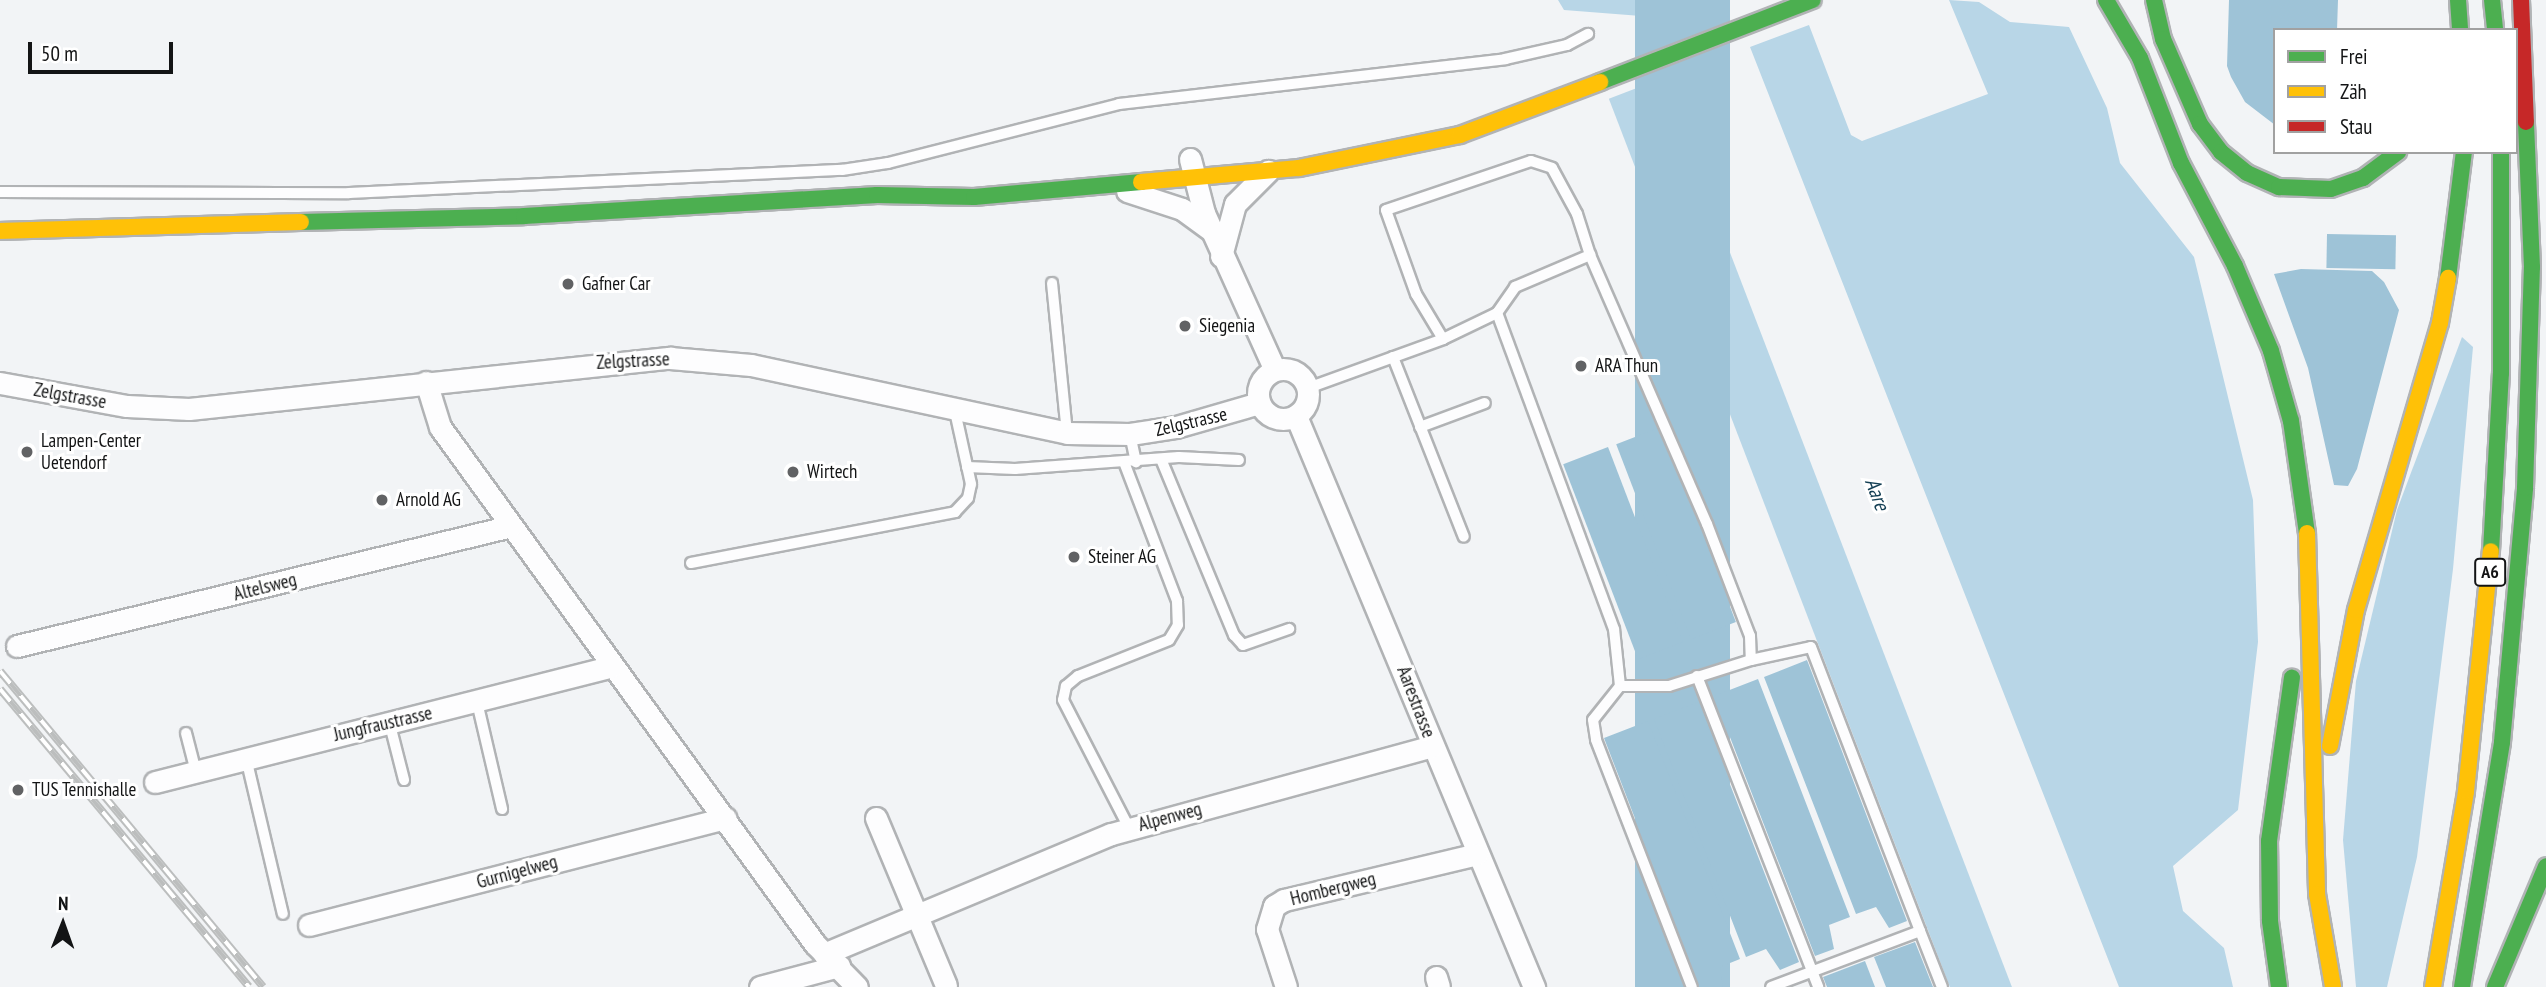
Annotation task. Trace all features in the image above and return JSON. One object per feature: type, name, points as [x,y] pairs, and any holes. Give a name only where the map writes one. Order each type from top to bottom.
[{"type":"main road","points":[[1168,160],[1268,171],[1429,144],[1813,0]]},
{"type":"main road","points":[[2106,0],[2140,58],[2181,163],[2235,266],[2278,372],[2302,486],[2309,572],[2314,858],[2320,930],[2334,987]]},
{"type":"main road","points":[[2154,0],[2158,24],[2192,108],[2210,139],[2233,163],[2263,181],[2297,190],[2331,189],[2363,178],[2395,154]]},
{"type":"main road","points":[[2445,28],[2447,0]]},
{"type":"main road","points":[[2458,0],[2460,28]]},
{"type":"main road","points":[[2492,0],[2495,28]]},
{"type":"main road","name":"A6","points":[[2462,987],[2502,742],[2525,488],[2532,215],[2521,0]]},
{"type":"main road","points":[[2133,10],[2140,58]]},
{"type":"main road","points":[[2172,55],[2176,13]]},
{"type":"main road","points":[[1356,138],[1513,112]]},
{"type":"main road","points":[[2334,987],[2326,834],[2336,702],[2359,599],[2440,323],[2459,218],[2464,154]]},
{"type":"main road","name":"A6","points":[[2433,987],[2466,791],[2490,574],[2501,373],[2501,154]]},
{"type":"main road","points":[[0,231],[524,216],[877,195],[974,197],[1108,187],[1195,165]]},
{"type":"main road","points":[[877,195],[971,179]]},
{"type":"main road","points":[[2279,987],[2270,921],[2269,841],[2309,572]]},
{"type":"main road","points":[[2495,987],[2546,866]]},
{"type":"street","points":[[1195,165],[1210,230],[1275,370]]},
{"type":"street","points":[[1221,256],[1239,196],[1268,171]]},
{"type":"street","points":[[1108,187],[1160,199],[1210,230]]},
{"type":"street","name":"Zelgstrasse","points":[[0,383],[157,409],[670,358],[751,365],[1067,433],[1130,435],[1176,427],[1259,403]]},
{"type":"street","points":[[1275,370],[1298,373],[1308,388],[1306,404],[1296,416],[1278,420],[1263,411],[1259,403],[1261,382],[1275,370]]},
{"type":"street","points":[[426,382],[440,427],[725,818],[831,960],[857,987]]},
{"type":"street","name":"Aarestrasse","points":[[1296,416],[1534,987]]},
{"type":"street","name":"Altelsweg","points":[[18,646],[511,526]]},
{"type":"street","name":"Jungfraustrasse","points":[[155,782],[612,666]]},
{"type":"street","name":"Alpenweg","points":[[760,987],[831,960],[917,914],[1129,828],[1432,746]]},
{"type":"street","name":"Gurnigelweg","points":[[309,925],[725,818]]},
{"type":"street","points":[[876,818],[946,985]]},
{"type":"street","name":"Hombergweg","points":[[1286,987],[1267,929],[1274,906],[1284,900],[1477,854]]},
{"type":"lane","points":[[0,192],[336,193],[842,170],[888,163],[1119,104],[1505,59],[1567,45],[1588,34]]},
{"type":"lane","points":[[1443,339],[1416,294],[1386,211],[1531,161],[1552,168],[1577,214],[1590,255],[1707,524],[1750,636],[1751,660]]},
{"type":"lane","points":[[1308,388],[1443,339],[1497,313],[1515,287],[1590,255]]},
{"type":"lane","points":[[1052,282],[1067,433]]},
{"type":"lane","points":[[1497,313],[1614,629],[1620,686],[1593,720],[1596,740],[1692,987]]},
{"type":"lane","points":[[1393,357],[1464,537]]},
{"type":"lane","points":[[1420,427],[1485,403]]},
{"type":"lane","points":[[691,563],[955,512],[968,498],[967,467],[955,411]]},
{"type":"lane","points":[[1130,435],[1136,462]]},
{"type":"lane","points":[[967,467],[1015,470],[1161,459],[1240,460]]},
{"type":"lane","points":[[1161,459],[1234,635],[1243,645],[1289,629]]},
{"type":"lane","points":[[1124,462],[1177,601],[1178,625],[1162,643],[1078,676],[1066,686],[1063,700],[1129,828]]},
{"type":"lane","points":[[1620,686],[1669,686],[1751,660],[1811,646],[1942,987]]},
{"type":"lane","points":[[1697,676],[1818,987]]},
{"type":"lane","points":[[477,702],[502,809]]},
{"type":"lane","points":[[389,721],[404,780]]},
{"type":"lane","points":[[186,733],[196,772]]},
{"type":"lane","points":[[246,758],[283,914]]},
{"type":"lane","points":[[1771,987],[1920,931]]},
{"type":"shaded area","points":[[1558,0],[1635,0],[1641,16],[1564,10]]},
{"type":"shaded area","points":[[1949,0],[1979,2],[2010,22],[2069,27],[2107,108],[2120,163],[2194,257],[2253,500],[2258,642],[2238,810],[2173,866],[2183,911],[2224,948],[2233,987],[2119,987],[1750,47],[1809,25],[1851,135],[1862,141],[1988,94]]},
{"type":"shaded area","points":[[1663,78],[2012,987],[1950,987],[1609,99]]},
{"type":"shaded area","points":[[2462,337],[2473,347],[2453,569],[2417,857],[2387,987],[2356,987],[2343,840],[2356,681],[2397,510]]},
{"type":"water","points":[[1635,0],[1730,0],[1730,987],[1635,987]]},
{"type":"water","points":[[2229,0],[2338,0],[2337,28],[2273,28],[2273,123],[2245,102],[2227,66]]},
{"type":"water","points":[[2327,234],[2396,235],[2395,269],[2326,268]]},
{"type":"water","points":[[2301,269],[2372,271],[2384,282],[2399,310],[2357,469],[2348,486],[2334,485],[2308,368],[2274,274]]},
{"type":"water","points":[[1661,427],[1736,622],[1691,639],[1616,444]]},
{"type":"water","points":[[1608,447],[1683,642],[1638,659],[1563,464]]},
{"type":"water","points":[[1807,660],[1907,921],[1889,928],[1876,907],[1856,914],[1764,677]]},
{"type":"water","points":[[1758,679],[1850,917],[1829,925],[1834,949],[1815,956],[1714,696]]},
{"type":"water","points":[[1698,702],[1799,962],[1780,970],[1766,949],[1746,957],[1654,719]]},
{"type":"water","points":[[1648,721],[1740,959],[1720,967],[1723,987],[1700,987],[1604,738]]},
{"type":"water","points":[[1915,942],[1933,987],[1886,987],[1874,957]]},
{"type":"water","points":[[1865,961],[1875,987],[1827,987],[1823,977]]},
{"type":"railway","points":[[0,671],[263,987]]},
{"type":"railway","points":[[0,689],[249,987]]},
{"type":"traffic: fast","points":[[1600,82],[1813,0]]},
{"type":"traffic: fast","points":[[2106,0],[2140,58],[2181,163],[2235,266],[2271,351],[2291,421],[2307,533]]},
{"type":"traffic: fast","points":[[2154,0],[2163,39],[2200,124],[2221,152],[2247,173],[2279,187],[2331,189],[2363,178],[2395,154]]},
{"type":"traffic: fast","points":[[2458,0],[2460,28]]},
{"type":"traffic: fast","points":[[2492,0],[2495,28]]},
{"type":"traffic: fast","points":[[2462,987],[2502,742],[2525,488],[2532,267],[2526,122]]},
{"type":"traffic: fast","points":[[2448,278],[2464,154]]},
{"type":"traffic: fast","points":[[2491,551],[2501,373],[2501,154]]},
{"type":"traffic: fast","points":[[301,222],[524,216],[877,195],[974,197],[1141,182]]},
{"type":"traffic: fast","points":[[2279,987],[2270,921],[2269,841],[2292,678]]},
{"type":"traffic: fast","points":[[2495,987],[2546,866]]},
{"type":"traffic: slow","points":[[1141,182],[1299,168],[1460,135],[1600,82]]},
{"type":"traffic: slow","points":[[0,231],[301,222]]},
{"type":"traffic: slow","points":[[2330,746],[2356,610],[2440,323],[2448,278]]},
{"type":"traffic: slow","points":[[2307,533],[2317,894],[2333,987]]},
{"type":"traffic: slow","points":[[2433,987],[2466,791],[2491,551]]},
{"type":"traffic: jam","points":[[2521,0],[2526,122]]},
{"type":"place","name":"Gafner Car","points":[[568,284]]},
{"type":"place","name":"Siegenia","points":[[1185,326]]},
{"type":"place","name":"ARA Thun","points":[[1581,366]]},
{"type":"place","name":"Lampen-Center Uetendorf","points":[[27,452]]},
{"type":"place","name":"Wirtech","points":[[793,472]]},
{"type":"place","name":"Arnold AG","points":[[382,500]]},
{"type":"place","name":"Steiner AG","points":[[1074,557]]},
{"type":"place","name":"TUS Tennishalle","points":[[18,790]]},
{"type":"water label","name":"Aare","points":[[1877,494]]}]
